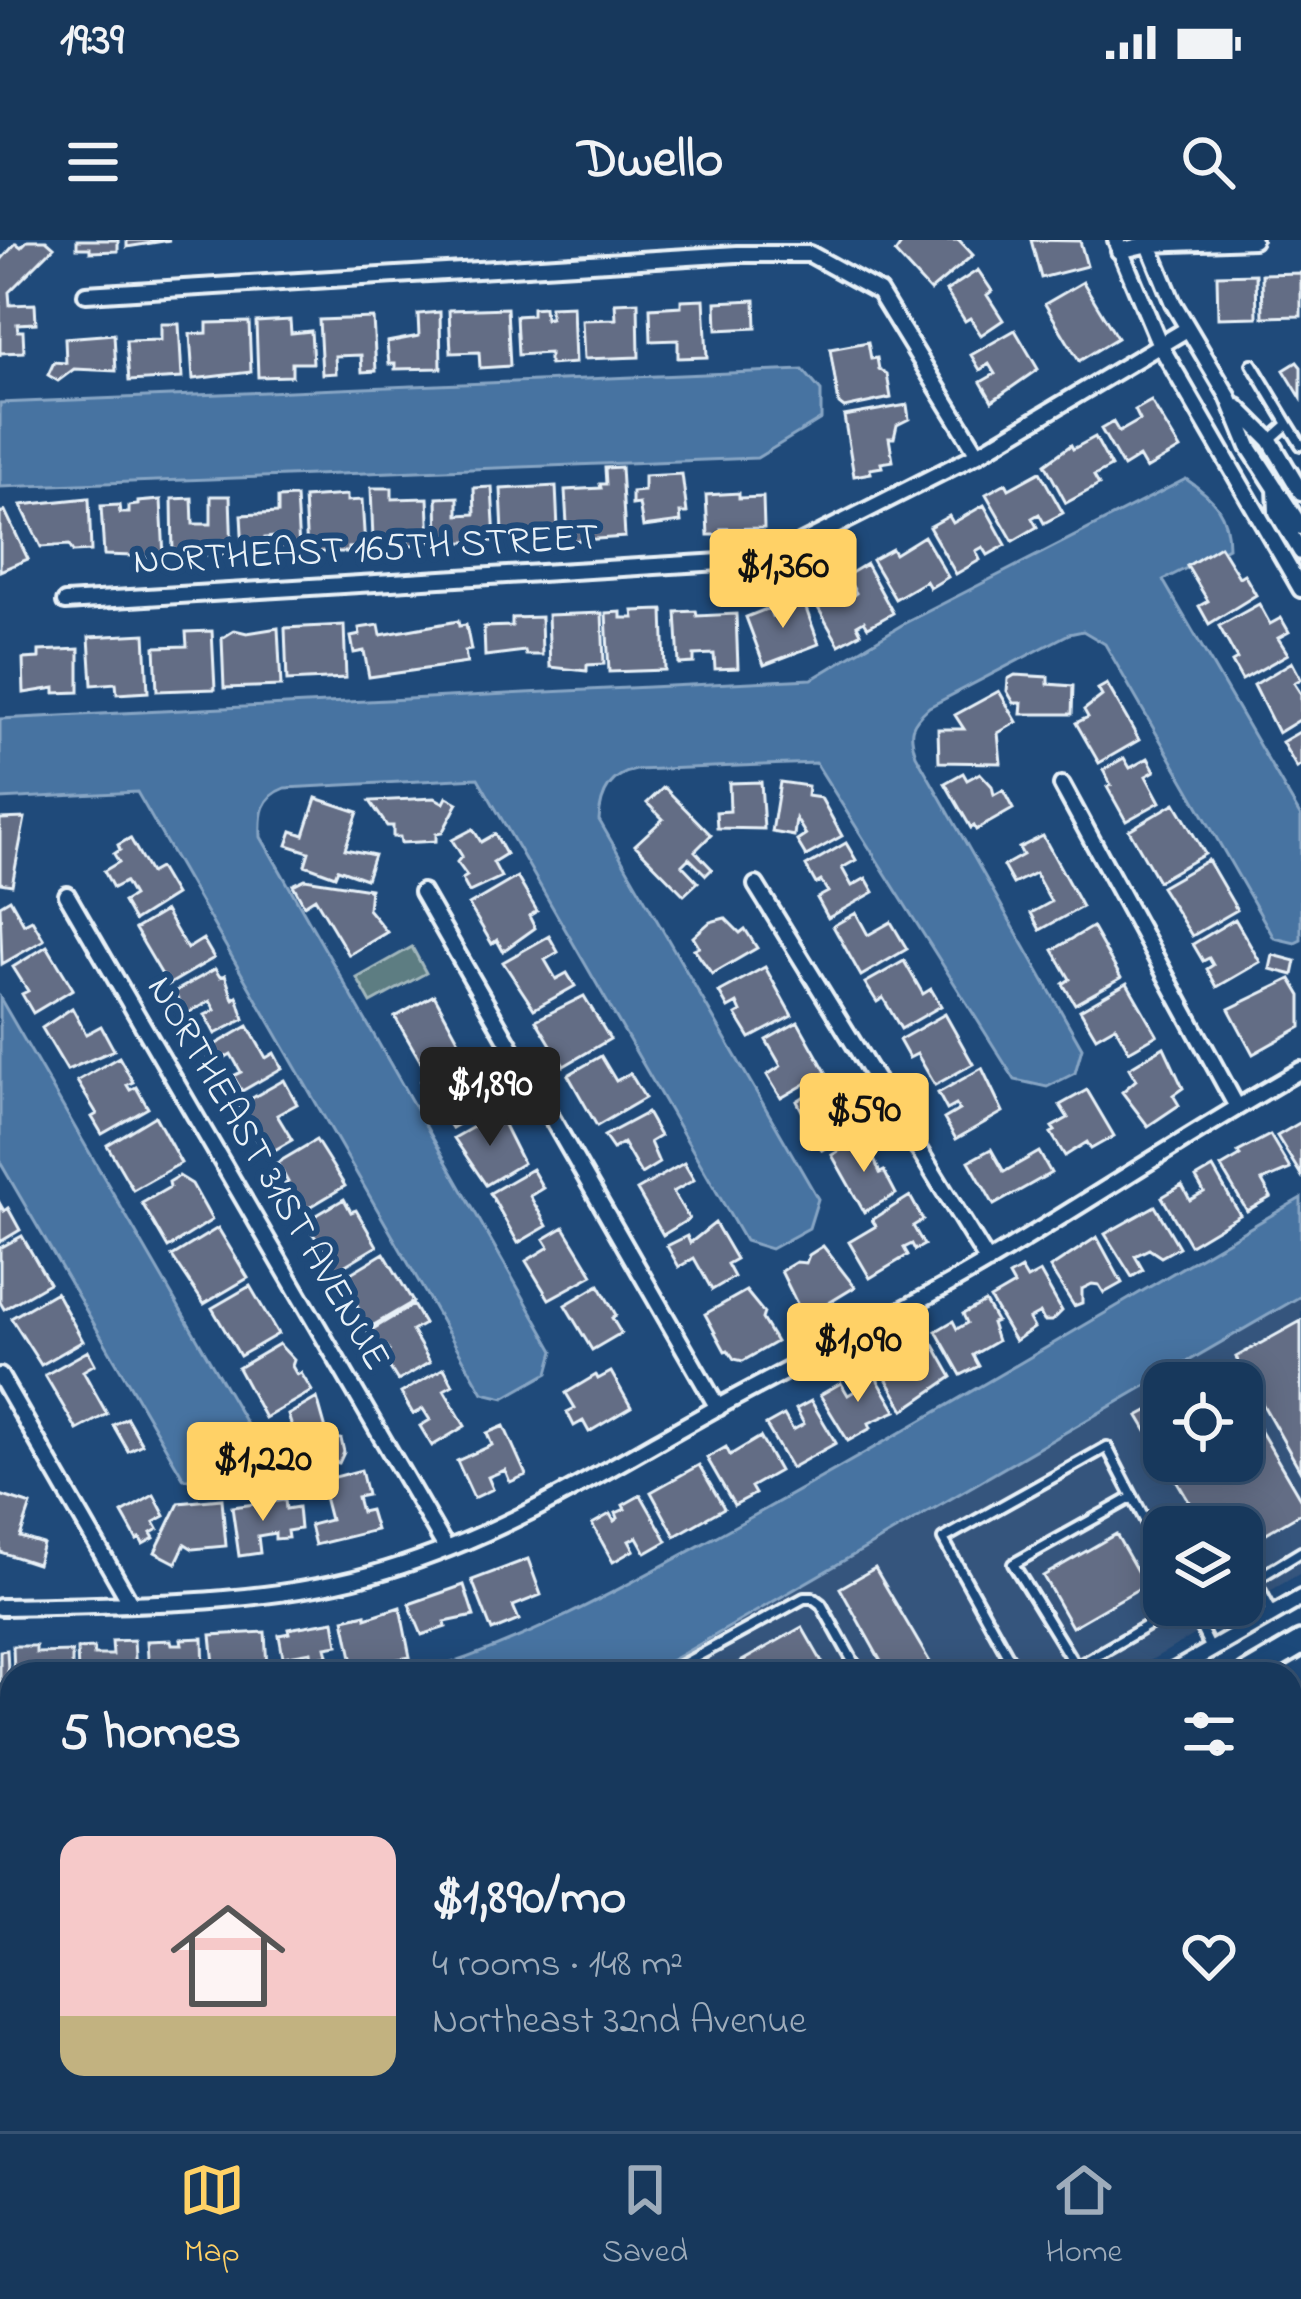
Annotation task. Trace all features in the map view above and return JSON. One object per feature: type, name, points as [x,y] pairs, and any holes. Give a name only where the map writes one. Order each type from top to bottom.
[{"type":"main road","points":[[1269,1662],[1301,1643]]},
{"type":"street","points":[[1253,240],[1117,246],[1160,345],[1301,590]]},
{"type":"street","points":[[1147,242],[1250,447],[1301,526]]},
{"type":"street","points":[[86,293],[714,255],[810,254],[879,292],[978,454]]},
{"type":"street","name":"NORTHEAST 165TH STREET","points":[[65,602],[770,559],[978,454],[1187,329]]},
{"type":"street","points":[[1229,399],[1270,440],[1301,492]]},
{"type":"street","points":[[1276,488],[1276,512],[1301,552]]},
{"type":"street","points":[[1062,785],[1237,1107]]},
{"type":"street","points":[[756,885],[988,1262]]},
{"type":"street","points":[[422,892],[718,1408]]},
{"type":"street","name":"NORTHEAST 31ST AVENUE","points":[[67,895],[446,1548]]},
{"type":"street","points":[[0,1606],[131,1604],[298,1590],[386,1570],[446,1548],[555,1502],[988,1262],[1301,1070]]},
{"type":"street","points":[[0,1376],[131,1604]]},
{"type":"street","points":[[1189,1662],[1301,1598]]},
{"type":"lane","points":[[1252,364],[1301,445]]},
{"type":"lane","points":[[1270,440],[1288,424]]},
{"type":"lane","points":[[1011,1662],[943,1539],[1107,1447],[1143,1516]]},
{"type":"lane","points":[[1073,1662],[1012,1564],[1133,1497]]},
{"type":"lane","points":[[1273,1614],[1255,1580],[1301,1552]]},
{"type":"lane","points":[[687,1662],[804,1598],[813,1598],[853,1662]]},
{"type":"lane","points":[[1091,1662],[1151,1626]]},
{"type":"lane","points":[[1198,1626],[1211,1649]]},
{"type":"shaded area","points":[[803,370],[821,391],[821,419],[757,458],[0,487],[0,403]]},
{"type":"shaded area","points":[[1186,479],[1218,507],[1228,547],[1163,580],[1301,817],[1301,940],[1274,938],[1105,644],[1083,631],[929,707],[912,728],[916,755],[1082,1048],[1075,1073],[1047,1087],[1015,1080],[816,763],[636,770],[619,776],[608,787],[599,820],[818,1199],[809,1228],[771,1249],[745,1241],[478,778],[285,788],[267,801],[261,837],[554,1351],[548,1373],[504,1398],[483,1393],[137,792],[0,799],[0,719],[812,679],[905,623]]},
{"type":"shaded area","points":[[0,998],[264,1454],[251,1477],[184,1479],[0,1162]]},
{"type":"shaded area","points":[[1301,1198],[1301,1296],[1187,1362],[1143,1362],[1143,1387],[674,1659],[456,1662],[548,1624],[755,1515]]},
{"type":"shaded area","points":[[1301,1296],[1301,1573],[1263,1595],[1263,1506],[1143,1506],[1143,1626],[1210,1626],[1148,1662],[664,1662],[1143,1390],[1143,1482],[1263,1482],[1263,1362],[1190,1362]]},
{"type":"green space","points":[[412,947],[426,973],[371,1003],[357,978]]},
{"type":"building","points":[[28,240],[46,240],[54,247],[9,292],[10,305],[35,304],[36,323],[17,324],[18,331],[23,331],[24,352],[0,353],[0,261],[16,243],[21,247]]},
{"type":"building","points":[[77,240],[118,240],[118,251],[90,252],[90,248],[77,248]]},
{"type":"building","points":[[127,240],[170,240],[127,247]]},
{"type":"building","points":[[904,240],[959,240],[973,255],[930,291],[895,253]]},
{"type":"building","points":[[1031,240],[1080,241],[1087,266],[1041,278]]},
{"type":"building","points":[[978,270],[1003,320],[981,335],[970,318],[965,321],[946,291]]},
{"type":"building","points":[[1301,273],[1301,316],[1263,317],[1262,274]]},
{"type":"building","points":[[1256,274],[1257,317],[1218,318],[1217,275]]},
{"type":"building","points":[[1083,282],[1117,338],[1079,361],[1045,304]]},
{"type":"building","points":[[704,299],[707,357],[678,358],[678,340],[651,341],[650,308]]},
{"type":"building","points":[[755,300],[756,328],[717,330],[716,302]]},
{"type":"building","points":[[638,302],[639,357],[584,359],[582,320],[616,319],[615,303]]},
{"type":"building","points":[[573,306],[575,363],[549,365],[549,353],[518,355],[516,316],[532,315],[532,308],[544,307],[545,319],[550,318],[550,307]]},
{"type":"building","points":[[507,308],[510,366],[480,368],[479,352],[451,353],[449,310]]},
{"type":"building","points":[[440,312],[441,368],[395,369],[395,364],[389,364],[387,342],[419,336],[418,314]]},
{"type":"building","points":[[373,318],[376,371],[362,372],[361,355],[335,356],[336,373],[322,374],[319,320]]},
{"type":"building","points":[[290,320],[291,333],[311,331],[313,363],[292,363],[292,376],[258,377],[256,322]]},
{"type":"building","points":[[249,322],[251,372],[193,379],[190,334],[207,333],[207,323]]},
{"type":"building","points":[[161,324],[179,324],[182,378],[129,381],[126,341],[161,340]]},
{"type":"building","points":[[1015,330],[1038,369],[992,401],[981,382],[995,374],[989,364],[980,370],[971,355]]},
{"type":"building","points":[[114,334],[116,371],[74,369],[58,381],[48,375],[54,362],[66,363],[65,338]]},
{"type":"building","points":[[868,342],[871,359],[877,358],[879,369],[887,374],[891,398],[844,408],[839,404],[830,349]]},
{"type":"building","points":[[1297,362],[1301,367],[1301,398],[1284,370]]},
{"type":"building","points":[[1151,401],[1180,449],[1146,469],[1139,457],[1123,467],[1101,429],[1113,422],[1119,432],[1140,420],[1135,410]]},
{"type":"building","points":[[907,405],[909,419],[897,425],[894,438],[889,438],[893,461],[854,476],[844,416]]},
{"type":"building","points":[[1095,437],[1111,467],[1094,476],[1099,485],[1066,503],[1045,464],[1071,445],[1073,449]]},
{"type":"building","points":[[621,467],[625,537],[568,541],[565,490],[601,488],[600,484],[606,484],[605,468]]},
{"type":"building","points":[[1040,472],[1063,513],[1044,523],[1039,514],[1032,518],[1037,527],[1013,541],[986,494],[1006,483],[1009,489]]},
{"type":"building","points":[[682,474],[687,513],[680,513],[681,522],[643,527],[639,504],[632,505],[632,492],[644,491],[644,476]]},
{"type":"building","points":[[556,486],[558,529],[547,529],[547,543],[535,543],[534,533],[503,534],[501,489]]},
{"type":"building","points":[[492,487],[495,541],[438,543],[437,498],[458,497],[458,515],[475,514],[474,488]]},
{"type":"building","points":[[371,488],[392,488],[392,499],[428,498],[430,544],[408,545],[408,538],[373,540]]},
{"type":"building","points":[[739,493],[739,498],[763,497],[764,528],[721,529],[722,535],[708,535],[706,495]]},
{"type":"building","points":[[347,495],[347,501],[362,500],[365,547],[349,548],[349,552],[307,552],[304,498]]},
{"type":"building","points":[[211,496],[230,496],[232,554],[173,556],[172,499],[192,498],[193,524],[211,524]]},
{"type":"building","points":[[296,497],[299,549],[275,550],[275,537],[265,538],[266,550],[243,552],[241,515],[278,513],[278,498]]},
{"type":"building","points":[[89,498],[91,551],[73,552],[69,545],[41,547],[21,505]]},
{"type":"building","points":[[161,500],[164,557],[104,555],[101,506],[119,505],[120,513],[129,513],[129,506],[138,502]]},
{"type":"building","points":[[984,505],[1006,545],[988,555],[983,547],[976,551],[980,560],[956,574],[929,527],[949,516],[953,523]]},
{"type":"building","points":[[5,511],[28,559],[0,571],[0,513]]},
{"type":"building","points":[[924,536],[948,577],[930,588],[926,581],[895,599],[872,560],[892,549],[895,554]]},
{"type":"building","points":[[1220,546],[1256,595],[1209,624],[1199,606],[1208,601],[1187,566]]},
{"type":"building","points":[[866,564],[893,613],[868,627],[864,621],[857,625],[861,633],[839,645],[817,606],[846,589],[851,597],[856,593],[846,576]]},
{"type":"building","points":[[801,595],[819,644],[764,665],[746,617],[769,608],[772,616],[780,613],[777,604]]},
{"type":"building","points":[[1259,604],[1270,624],[1281,618],[1289,632],[1278,638],[1288,654],[1242,680],[1232,662],[1237,659],[1219,626]]},
{"type":"building","points":[[663,610],[665,670],[609,672],[606,613],[621,612],[621,618],[634,618],[633,611]]},
{"type":"building","points":[[696,611],[697,616],[736,614],[738,668],[715,669],[714,654],[694,655],[694,663],[679,664],[676,612]]},
{"type":"building","points":[[602,613],[604,664],[587,665],[587,671],[550,667],[548,615]]},
{"type":"building","points":[[541,617],[542,655],[526,655],[525,651],[485,656],[484,627],[512,626],[512,618]]},
{"type":"building","points":[[458,621],[459,626],[466,625],[471,650],[465,651],[467,663],[369,677],[364,651],[354,653],[351,637],[360,635],[359,628],[379,625],[381,635]]},
{"type":"building","points":[[344,625],[346,678],[287,681],[285,628]]},
{"type":"building","points":[[278,628],[281,686],[224,688],[222,638],[235,630]]},
{"type":"building","points":[[212,631],[215,689],[157,691],[155,647],[187,646],[186,632]]},
{"type":"building","points":[[145,634],[148,692],[117,694],[116,683],[92,685],[89,637]]},
{"type":"building","points":[[79,649],[79,692],[55,693],[55,688],[24,693],[23,659],[39,658],[39,651]]},
{"type":"building","points":[[1292,662],[1301,679],[1294,683],[1301,694],[1301,719],[1278,733],[1254,685]]},
{"type":"building","points":[[1015,675],[1048,677],[1048,684],[1073,686],[1072,714],[1021,714],[1022,703],[1014,703],[1007,691],[1008,679]]},
{"type":"building","points":[[1107,684],[1139,740],[1099,763],[1076,723],[1088,717],[1084,710],[1102,696],[1098,689]]},
{"type":"building","points":[[999,691],[1017,722],[998,733],[1001,763],[939,762],[938,729],[964,729],[955,715]]},
{"type":"building","points":[[1301,731],[1301,765],[1297,768],[1282,742]]},
{"type":"building","points":[[1124,758],[1130,768],[1148,758],[1155,771],[1146,776],[1160,802],[1126,821],[1103,770]]},
{"type":"building","points":[[963,773],[967,780],[980,773],[994,795],[1003,790],[1013,809],[976,830],[971,828],[945,783]]},
{"type":"building","points":[[761,782],[764,829],[717,828],[716,812],[730,811],[729,783]]},
{"type":"building","points":[[780,782],[808,786],[807,796],[821,798],[842,836],[806,856],[797,841],[806,835],[796,819],[794,836],[772,832]]},
{"type":"building","points":[[664,787],[711,835],[695,851],[712,869],[706,875],[689,858],[682,865],[698,882],[684,895],[635,845],[663,819],[647,803]]},
{"type":"building","points":[[447,797],[458,803],[436,841],[401,843],[400,837],[393,837],[393,826],[387,826],[370,801],[435,798],[444,803]]},
{"type":"building","points":[[316,798],[358,812],[345,849],[374,855],[366,879],[338,869],[335,876],[305,865],[309,852],[287,845],[292,831],[304,835]]},
{"type":"building","points":[[1175,803],[1205,854],[1158,881],[1129,830]]},
{"type":"building","points":[[25,818],[12,885],[0,883],[0,819]]},
{"type":"building","points":[[473,829],[481,842],[495,834],[506,854],[493,862],[501,877],[469,892],[462,879],[467,876],[457,862],[462,856],[452,840]]},
{"type":"building","points":[[1043,836],[1082,907],[1040,930],[1031,913],[1051,902],[1035,873],[1013,884],[1003,866],[1023,855],[1019,848]]},
{"type":"building","points":[[130,838],[150,873],[159,868],[175,895],[134,921],[123,902],[133,896],[125,882],[113,888],[104,871],[119,862],[114,854],[120,850],[118,845]]},
{"type":"building","points":[[846,843],[856,860],[842,868],[852,886],[866,878],[874,892],[828,918],[817,898],[828,892],[821,881],[816,884],[806,866]]},
{"type":"building","points":[[1208,860],[1237,910],[1192,936],[1161,887]]},
{"type":"building","points":[[517,877],[537,911],[529,916],[535,928],[503,951],[497,940],[492,944],[469,905]]},
{"type":"building","points":[[305,879],[370,889],[368,909],[387,932],[349,955],[315,898],[304,905],[293,885]]},
{"type":"building","points":[[10,899],[24,924],[32,920],[44,940],[2,964],[0,905]]},
{"type":"building","points":[[165,911],[187,949],[203,939],[214,958],[168,985],[135,929]]},
{"type":"building","points":[[856,913],[868,935],[891,922],[907,949],[861,976],[833,926]]},
{"type":"building","points":[[725,918],[740,933],[745,929],[757,948],[712,974],[694,949],[699,947],[693,937],[710,922]]},
{"type":"building","points":[[1235,919],[1260,962],[1217,987],[1207,969],[1213,965],[1209,958],[1203,961],[1193,944]]},
{"type":"building","points":[[1092,927],[1121,978],[1075,1004],[1063,984],[1070,979],[1053,950]]},
{"type":"building","points":[[549,936],[558,952],[545,960],[556,979],[567,973],[575,986],[534,1009],[503,962]]},
{"type":"building","points":[[47,946],[73,989],[33,1013],[22,994],[28,991],[13,967]]},
{"type":"building","points":[[1273,955],[1296,961],[1293,975],[1270,969]]},
{"type":"building","points":[[904,961],[923,994],[931,989],[941,1006],[901,1029],[883,998],[877,1002],[865,983]]},
{"type":"building","points":[[765,967],[792,1016],[750,1038],[736,1015],[741,1012],[737,1003],[728,1008],[719,992]]},
{"type":"building","points":[[215,969],[220,977],[225,975],[244,1019],[215,1034],[205,1015],[215,1010],[210,1001],[186,1014],[174,992]]},
{"type":"building","points":[[1291,979],[1301,996],[1301,1027],[1253,1054],[1229,1009]]},
{"type":"building","points":[[1127,983],[1157,1035],[1129,1051],[1115,1026],[1096,1037],[1080,1010]]},
{"type":"building","points":[[434,995],[463,1048],[425,1069],[395,1017]]},
{"type":"building","points":[[584,996],[610,1039],[564,1066],[536,1020]]},
{"type":"building","points":[[72,1008],[86,1034],[101,1026],[114,1050],[67,1070],[42,1028]]},
{"type":"building","points":[[945,1014],[973,1064],[935,1085],[917,1054],[909,1058],[899,1040]]},
{"type":"building","points":[[798,1022],[826,1072],[781,1098],[767,1075],[781,1066],[766,1040]]},
{"type":"building","points":[[248,1026],[266,1058],[274,1053],[282,1068],[242,1091],[233,1076],[241,1072],[231,1054],[212,1065],[204,1051]]},
{"type":"building","points":[[1164,1047],[1183,1088],[1173,1095],[1179,1105],[1148,1126],[1122,1092],[1136,1080],[1129,1068]]},
{"type":"building","points":[[467,1054],[496,1103],[452,1128],[421,1081]]},
{"type":"building","points":[[601,1056],[616,1081],[630,1073],[645,1098],[597,1126],[568,1075]]},
{"type":"building","points":[[119,1057],[133,1082],[127,1085],[130,1090],[136,1087],[148,1108],[102,1134],[92,1117],[97,1114],[77,1081]]},
{"type":"building","points":[[982,1068],[1003,1112],[956,1139],[944,1119],[959,1110],[956,1105],[947,1110],[938,1093]]},
{"type":"building","points":[[831,1079],[857,1130],[822,1150],[797,1101]]},
{"type":"building","points":[[284,1080],[297,1104],[277,1115],[292,1140],[266,1155],[238,1106]]},
{"type":"building","points":[[1087,1090],[1114,1136],[1091,1149],[1087,1142],[1065,1156],[1052,1127],[1068,1118],[1060,1105]]},
{"type":"building","points":[[498,1113],[523,1163],[486,1185],[454,1138]]},
{"type":"building","points":[[647,1113],[660,1136],[650,1142],[659,1163],[641,1174],[623,1143],[613,1149],[604,1136]]},
{"type":"building","points":[[155,1116],[181,1163],[133,1190],[107,1145]]},
{"type":"building","points":[[1301,1122],[1301,1175],[1277,1136]]},
{"type":"building","points":[[1270,1135],[1290,1169],[1262,1181],[1271,1197],[1247,1211],[1221,1167]]},
{"type":"building","points":[[864,1136],[880,1173],[884,1171],[896,1194],[864,1212],[832,1155]]},
{"type":"building","points":[[316,1140],[345,1186],[305,1210],[285,1184],[277,1163]]},
{"type":"building","points":[[991,1149],[1004,1172],[1039,1152],[1051,1173],[994,1205],[969,1161]]},
{"type":"building","points":[[684,1163],[694,1180],[673,1192],[689,1219],[663,1235],[637,1190]]},
{"type":"building","points":[[1213,1168],[1240,1215],[1190,1245],[1162,1197],[1182,1185],[1190,1200],[1204,1192],[1196,1178]]},
{"type":"building","points":[[532,1169],[543,1188],[530,1196],[547,1226],[518,1243],[490,1193]]},
{"type":"building","points":[[179,1176],[192,1184],[212,1220],[168,1248],[142,1203]]},
{"type":"building","points":[[910,1196],[923,1220],[913,1226],[924,1245],[915,1250],[912,1244],[904,1248],[908,1255],[870,1278],[849,1242],[876,1226],[872,1220]]},
{"type":"building","points":[[344,1199],[377,1246],[334,1272],[305,1222]]},
{"type":"building","points":[[0,1204],[4,1211],[8,1208],[20,1230],[0,1242]]},
{"type":"building","points":[[1155,1206],[1179,1247],[1161,1257],[1149,1249],[1135,1256],[1143,1270],[1132,1277],[1105,1234]]},
{"type":"building","points":[[715,1223],[736,1259],[727,1264],[734,1277],[712,1290],[694,1258],[679,1267],[667,1246],[687,1236],[690,1243]]},
{"type":"building","points":[[564,1227],[593,1275],[549,1299],[526,1261],[549,1247],[544,1239]]},
{"type":"building","points":[[218,1228],[248,1278],[204,1304],[172,1256]]},
{"type":"building","points":[[22,1236],[49,1283],[4,1309],[0,1248]]},
{"type":"building","points":[[1097,1237],[1122,1283],[1104,1293],[1092,1284],[1082,1289],[1082,1303],[1074,1306],[1050,1268]]},
{"type":"building","points":[[823,1246],[855,1287],[804,1318],[781,1271],[796,1262],[806,1263]]},
{"type":"building","points":[[384,1253],[413,1302],[367,1329],[355,1301],[350,1304],[344,1294],[344,1277]]},
{"type":"building","points":[[1021,1269],[1027,1279],[1040,1272],[1062,1311],[1052,1321],[1044,1321],[1040,1313],[1029,1319],[1034,1328],[1015,1341],[990,1299],[1014,1285],[1009,1276]]},
{"type":"building","points":[[599,1285],[621,1333],[592,1350],[565,1305]]},
{"type":"building","points":[[250,1286],[278,1334],[240,1356],[212,1308]]},
{"type":"building","points":[[746,1291],[764,1313],[762,1319],[776,1342],[743,1361],[725,1351],[705,1314]]},
{"type":"building","points":[[56,1292],[83,1341],[41,1365],[11,1318]]},
{"type":"building","points":[[985,1302],[996,1321],[991,1323],[997,1341],[973,1355],[979,1366],[961,1375],[936,1331],[953,1321],[957,1329],[967,1323],[963,1314]]},
{"type":"building","points":[[413,1305],[424,1324],[412,1331],[430,1362],[398,1381],[382,1355],[389,1351],[387,1347],[379,1352],[368,1332]]},
{"type":"building","points":[[1301,1321],[1301,1472],[1263,1405],[1263,1362],[1239,1362],[1236,1357]]},
{"type":"building","points":[[927,1333],[952,1377],[904,1410],[877,1362]]},
{"type":"building","points":[[279,1344],[312,1391],[265,1418],[238,1368]]},
{"type":"building","points":[[88,1351],[95,1364],[83,1371],[107,1414],[77,1430],[45,1375]]},
{"type":"building","points":[[870,1367],[896,1411],[869,1423],[871,1428],[848,1441],[820,1395],[841,1383],[848,1395],[860,1388],[853,1376]]},
{"type":"building","points":[[444,1368],[453,1385],[444,1390],[465,1426],[432,1446],[420,1426],[430,1420],[423,1409],[413,1414],[401,1393]]},
{"type":"building","points":[[611,1372],[631,1407],[589,1432],[583,1421],[574,1426],[567,1412],[575,1408],[566,1393],[596,1375],[598,1379]]},
{"type":"building","points":[[317,1398],[328,1437],[341,1439],[344,1452],[339,1463],[291,1454],[293,1430],[288,1415]]},
{"type":"building","points":[[811,1401],[836,1443],[791,1468],[766,1425],[784,1415],[793,1430],[804,1424],[796,1409]]},
{"type":"building","points":[[127,1418],[142,1444],[128,1451],[113,1425]]},
{"type":"building","points":[[504,1426],[526,1475],[510,1482],[505,1470],[488,1477],[493,1489],[474,1498],[457,1461],[492,1445],[487,1433]]},
{"type":"building","points":[[1263,1435],[1301,1500],[1301,1513],[1263,1535],[1263,1506],[1192,1506],[1177,1482],[1263,1482]]},
{"type":"building","points":[[760,1437],[779,1471],[751,1487],[755,1494],[734,1505],[707,1458],[726,1447],[730,1455]]},
{"type":"building","points":[[699,1465],[724,1508],[675,1536],[651,1492]]},
{"type":"building","points":[[361,1470],[367,1495],[357,1497],[361,1512],[370,1510],[376,1530],[315,1545],[310,1525],[330,1520],[320,1481]]},
{"type":"building","points":[[0,1495],[31,1505],[20,1537],[43,1544],[37,1564],[0,1552]]},
{"type":"building","points":[[154,1495],[165,1516],[154,1522],[158,1529],[151,1533],[154,1538],[143,1544],[122,1513]]},
{"type":"building","points":[[641,1495],[667,1541],[646,1553],[637,1537],[629,1541],[634,1550],[613,1562],[592,1524],[610,1514],[614,1521],[616,1513],[625,1509],[623,1505]]},
{"type":"building","points":[[222,1499],[226,1546],[193,1549],[185,1544],[176,1563],[155,1552],[179,1503]]},
{"type":"building","points":[[285,1500],[286,1509],[298,1507],[300,1529],[287,1531],[288,1538],[275,1539],[275,1533],[258,1536],[260,1553],[239,1556],[232,1507]]},
{"type":"building","points":[[1116,1534],[1143,1586],[1072,1627],[1043,1576]]},
{"type":"building","points":[[528,1559],[541,1595],[513,1606],[519,1620],[492,1631],[472,1580]]},
{"type":"building","points":[[875,1568],[930,1662],[881,1662],[840,1588]]},
{"type":"building","points":[[464,1585],[474,1616],[445,1622],[446,1627],[422,1635],[409,1604]]},
{"type":"building","points":[[400,1607],[410,1657],[353,1662],[344,1619],[366,1614],[366,1618]]},
{"type":"building","points":[[334,1621],[338,1645],[326,1647],[328,1655],[312,1658],[311,1652],[283,1657],[279,1635]]},
{"type":"building","points":[[802,1627],[822,1662],[740,1662]]},
{"type":"building","points":[[265,1632],[267,1662],[214,1662],[211,1635]]},
{"type":"building","points":[[203,1638],[204,1662],[148,1662],[147,1641],[182,1644],[181,1639]]},
{"type":"building","points":[[134,1640],[135,1662],[78,1662],[77,1649],[94,1648],[94,1655],[113,1655],[112,1641]]},
{"type":"building","points":[[13,1646],[36,1646],[36,1653],[72,1652],[72,1662],[14,1662]]}]
